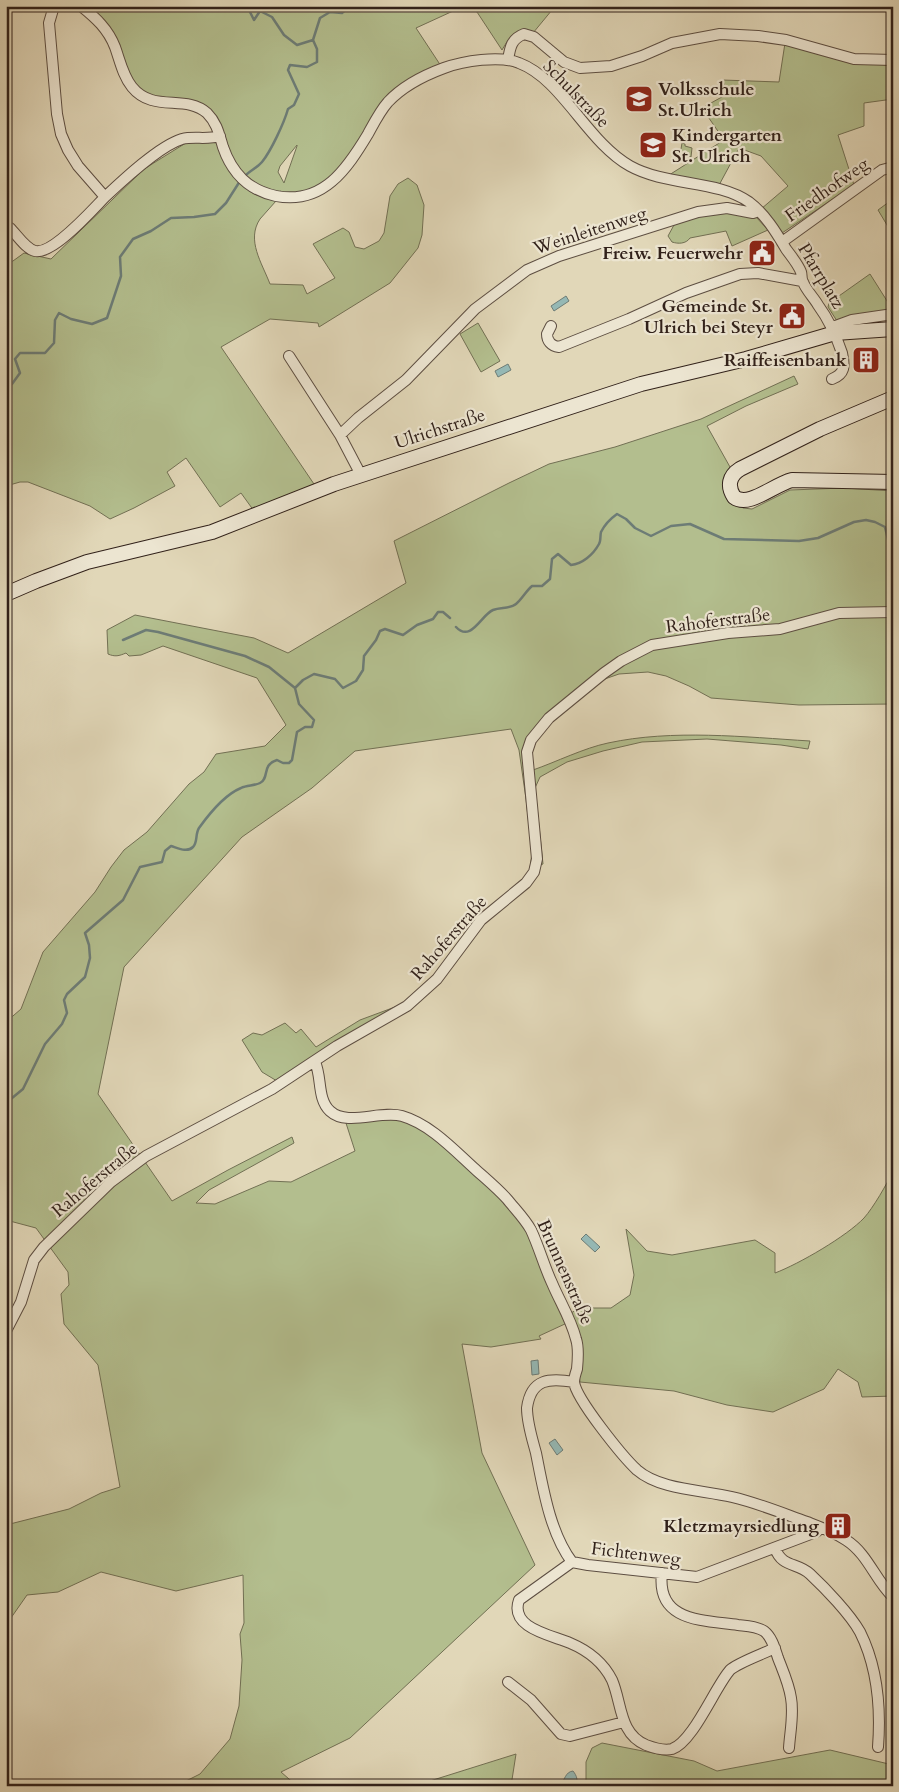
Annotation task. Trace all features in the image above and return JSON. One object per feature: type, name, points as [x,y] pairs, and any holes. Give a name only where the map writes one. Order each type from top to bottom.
[{"type":"street","points":[[54,6],[49,22],[57,114],[61,134],[78,166],[105,197]]},
{"type":"street","name":"Schulstraße","points":[[81,6],[96,18],[109,34],[128,81],[138,94],[154,102],[197,107],[210,116],[215,123],[229,160],[237,173],[249,186],[262,192],[288,198],[304,196],[323,188],[345,170],[387,102],[400,92],[415,82],[450,66],[489,60],[508,60],[528,68],[541,77],[603,145],[628,165],[654,176],[728,192],[741,197],[759,211],[782,242]]},
{"type":"street","points":[[508,60],[514,40],[524,34],[534,37],[564,62],[580,68],[624,62],[681,40],[707,35],[731,34],[786,40],[854,59],[893,60]]},
{"type":"street","points":[[10,228],[30,249],[38,252],[43,251],[62,238],[141,165],[171,145],[189,138],[220,136]]},
{"type":"street","name":"Friedhofweg","points":[[782,242],[882,170],[893,167]]},
{"type":"street","name":"Weinleitenweg","points":[[340,434],[406,380],[475,308],[527,270],[559,256],[698,212],[727,208],[753,213],[759,211]]},
{"type":"street","name":"Pfarrplatz","points":[[782,242],[800,270],[802,281],[834,330],[852,320],[893,314]]},
{"type":"street","points":[[551,326],[546,334],[552,345],[558,347],[629,319],[686,293],[740,274],[758,273],[802,281]]},
{"type":"street","name":"Ulrichstraße","points":[[6,594],[87,562],[212,532],[312,492],[361,475],[641,384],[746,359],[834,330],[893,329]]},
{"type":"street","points":[[832,379],[840,375],[844,369],[844,361],[834,330]]},
{"type":"street","points":[[289,356],[340,434],[361,475]]},
{"type":"street","points":[[893,398],[820,429],[740,469],[732,476],[729,484],[734,497],[741,501],[746,501],[792,480],[893,482]]},
{"type":"street","name":"Rahoferstraße","points":[[6,1331],[21,1302],[34,1260],[44,1247],[111,1182],[146,1156],[255,1099],[337,1046],[395,1014],[418,998],[447,968],[481,920],[531,878],[537,859],[527,759],[529,745],[535,733],[549,718],[604,674],[652,645],[728,633],[780,630],[840,613],[893,612]]},
{"type":"street","name":"Brunnenstraße","points":[[315,1062],[324,1102],[331,1113],[344,1118],[390,1114],[414,1121],[455,1150],[517,1210],[533,1235],[548,1276],[566,1312],[576,1338],[578,1356],[574,1382]]},
{"type":"street","name":"Fichtenweg","points":[[574,1382],[555,1379],[544,1381],[534,1390],[527,1408],[542,1480],[555,1529],[563,1549],[572,1562],[699,1576],[816,1532],[821,1528]]},
{"type":"street","points":[[574,1382],[608,1438],[629,1462],[647,1477],[672,1485],[733,1497],[781,1512],[847,1540],[856,1548],[893,1597]]},
{"type":"street","points":[[775,1548],[781,1560],[809,1573],[844,1611],[859,1631],[869,1653],[877,1684],[880,1714],[878,1747]]},
{"type":"street","points":[[572,1562],[519,1600],[518,1617],[528,1626],[578,1646],[600,1662],[613,1683],[624,1722],[631,1734],[641,1743],[660,1749],[673,1748],[683,1741],[730,1670],[775,1648]]},
{"type":"street","points":[[662,1573],[663,1596],[671,1607],[678,1612],[692,1619],[758,1628],[766,1633],[775,1648],[786,1677],[791,1700],[789,1748]]},
{"type":"street","points":[[508,1682],[527,1696],[561,1734],[565,1736],[624,1722]]},
{"type":"green space","points":[[88,6],[464,6],[416,28],[441,66],[395,91],[336,174],[307,192],[280,194],[281,191],[265,188],[253,182],[235,164],[212,114],[139,91]],"holes":[[[297,145],[284,183],[278,172],[280,166]]]},
{"type":"green space","points":[[464,6],[615,6],[577,10],[552,10],[533,33],[517,33],[508,40],[502,50],[477,12]]},
{"type":"green space","points":[[785,43],[840,60],[893,65],[893,99],[864,103],[864,126],[838,135],[854,185],[782,233],[761,209],[788,186],[761,156],[739,148],[718,187],[666,177],[724,140],[702,108],[729,93],[722,80],[779,82]]},
{"type":"green space","points":[[219,139],[248,190],[254,194],[276,201],[260,219],[255,235],[257,252],[270,284],[303,285],[307,294],[335,278],[313,244],[343,228],[349,232],[355,247],[364,249],[379,241],[384,233],[390,196],[398,184],[408,178],[417,185],[424,205],[422,235],[418,248],[390,283],[319,327],[318,323],[270,319],[221,347],[316,487],[254,511],[241,493],[220,507],[186,458],[167,472],[175,486],[110,519],[90,506],[28,482],[6,486],[6,266],[24,253],[51,259],[144,169],[189,141]]},
{"type":"green space","points":[[682,143],[692,148],[691,157],[679,153]]},
{"type":"green space","points":[[893,199],[893,235],[878,210]]},
{"type":"green space","points":[[714,210],[751,215],[756,217],[768,230],[732,246],[726,231],[690,238],[682,243],[672,242],[668,236],[674,225]]},
{"type":"green space","points":[[870,274],[889,304],[891,300],[893,311],[837,321],[828,307],[829,303]]},
{"type":"green space","points":[[478,323],[500,361],[481,372],[460,334]]},
{"type":"green space","points":[[794,376],[798,384],[746,406],[707,426],[730,467],[725,475],[732,499],[743,508],[752,509],[790,490],[844,488],[893,491],[893,704],[799,705],[711,698],[666,676],[648,672],[619,674],[599,681],[550,721],[538,737],[530,756],[533,770],[599,745],[658,736],[709,735],[810,741],[808,749],[707,739],[642,742],[567,762],[540,777],[535,788],[543,864],[530,869],[532,852],[526,799],[519,750],[511,729],[355,751],[312,788],[242,837],[124,967],[98,1094],[172,1201],[292,1137],[294,1143],[209,1190],[196,1203],[215,1204],[269,1181],[291,1182],[355,1151],[345,1120],[414,1117],[516,1204],[567,1323],[539,1336],[541,1339],[491,1347],[462,1344],[482,1453],[535,1565],[350,1738],[281,1772],[297,1786],[176,1786],[200,1774],[230,1739],[239,1706],[242,1660],[240,1634],[244,1623],[243,1575],[176,1591],[101,1572],[58,1592],[27,1595],[6,1625],[6,1525],[69,1509],[101,1493],[120,1487],[98,1365],[64,1324],[61,1294],[69,1285],[68,1272],[36,1228],[6,1220],[6,1022],[21,1009],[43,952],[95,892],[124,850],[147,832],[189,784],[204,772],[216,754],[265,746],[286,725],[257,678],[163,646],[141,655],[129,656],[126,653],[117,656],[110,655],[108,654],[107,630],[135,615],[254,638],[288,653],[406,583],[394,541],[549,464],[615,447],[701,419]]},
{"type":"green space","points":[[395,1007],[277,1081],[262,1072],[242,1040],[253,1033],[262,1035],[285,1023],[296,1033],[301,1029],[316,1047],[360,1020]]},
{"type":"green space","points":[[893,1171],[893,1396],[862,1397],[858,1382],[838,1369],[824,1389],[773,1412],[727,1405],[674,1391],[580,1382],[569,1314],[580,1308],[611,1308],[630,1295],[634,1275],[626,1229],[647,1251],[672,1255],[755,1240],[775,1253],[775,1273],[822,1249],[856,1225],[871,1208]]},
{"type":"green space","points":[[602,1743],[694,1761],[717,1771],[830,1750],[893,1765],[893,1786],[586,1786],[586,1762],[592,1748]]},
{"type":"green space","points":[[516,1754],[511,1786],[414,1786]]},
{"type":"water","points":[[566,296],[569,301],[554,311],[551,306]]},
{"type":"water","points":[[508,364],[511,370],[498,377],[495,371]]},
{"type":"water","points":[[586,1234],[600,1247],[595,1252],[581,1239]]},
{"type":"water","points":[[538,1360],[539,1374],[532,1375],[531,1361]]},
{"type":"water","points":[[555,1439],[563,1450],[557,1455],[549,1443]]},
{"type":"water","points":[[573,1771],[577,1778],[576,1786],[560,1786],[567,1775]]},
{"type":"waterway","points":[[244,6],[249,10],[254,20],[260,11],[272,17],[284,35],[297,45],[313,40]]},
{"type":"waterway","points":[[244,177],[266,157],[284,122],[288,109],[294,105],[299,94],[288,70],[290,65],[307,67],[317,62],[317,49],[313,40],[320,18],[330,12],[342,13],[350,6]]},
{"type":"waterway","points":[[6,385],[12,384],[20,373],[15,359],[20,353],[45,353],[54,343],[55,320],[59,313],[71,319],[92,324],[107,318],[121,276],[120,257],[133,239],[151,231],[171,218],[215,214],[226,203],[240,181]]},
{"type":"waterway","points":[[456,627],[461,631],[471,630],[493,610],[514,606],[532,586],[542,586],[550,579],[552,559],[558,554],[571,565],[587,558],[599,544],[604,527],[617,514],[626,519],[635,528],[651,536],[671,526],[690,524],[724,539],[799,541],[818,538],[854,522],[866,520],[885,527],[890,548],[893,549]]},
{"type":"waterway","points":[[123,640],[146,630],[158,632],[245,656],[269,667],[295,688],[303,680],[314,674],[335,679],[343,688],[356,681],[363,670],[364,656],[380,631],[385,629],[403,635],[417,625],[433,619],[438,612],[443,612],[450,618]]},
{"type":"waterway","points":[[6,1103],[23,1089],[45,1044],[62,1024],[67,1013],[64,1000],[67,994],[85,977],[90,958],[89,945],[85,933],[123,900],[140,867],[162,862],[165,851],[171,846],[182,850],[191,849],[195,843],[199,828],[223,800],[241,788],[263,781],[267,768],[272,762],[277,760],[289,763],[292,760],[297,732],[305,727],[312,727],[314,720],[299,704],[295,688]]},
{"type":"place","name":"Volksschule St.Ulrich","points":[[639,99]]},
{"type":"place","name":"Kindergarten St. Ulrich","points":[[653,145]]},
{"type":"place","name":"Freiw. Feuerwehr","points":[[762,253]]},
{"type":"place","name":"Gemeinde St. Ulrich bei Steyr","points":[[792,316]]},
{"type":"place","name":"Raiffeisenbank","points":[[866,360]]},
{"type":"place","name":"Kletzmayrsiedlung","points":[[838,1526]]}]
